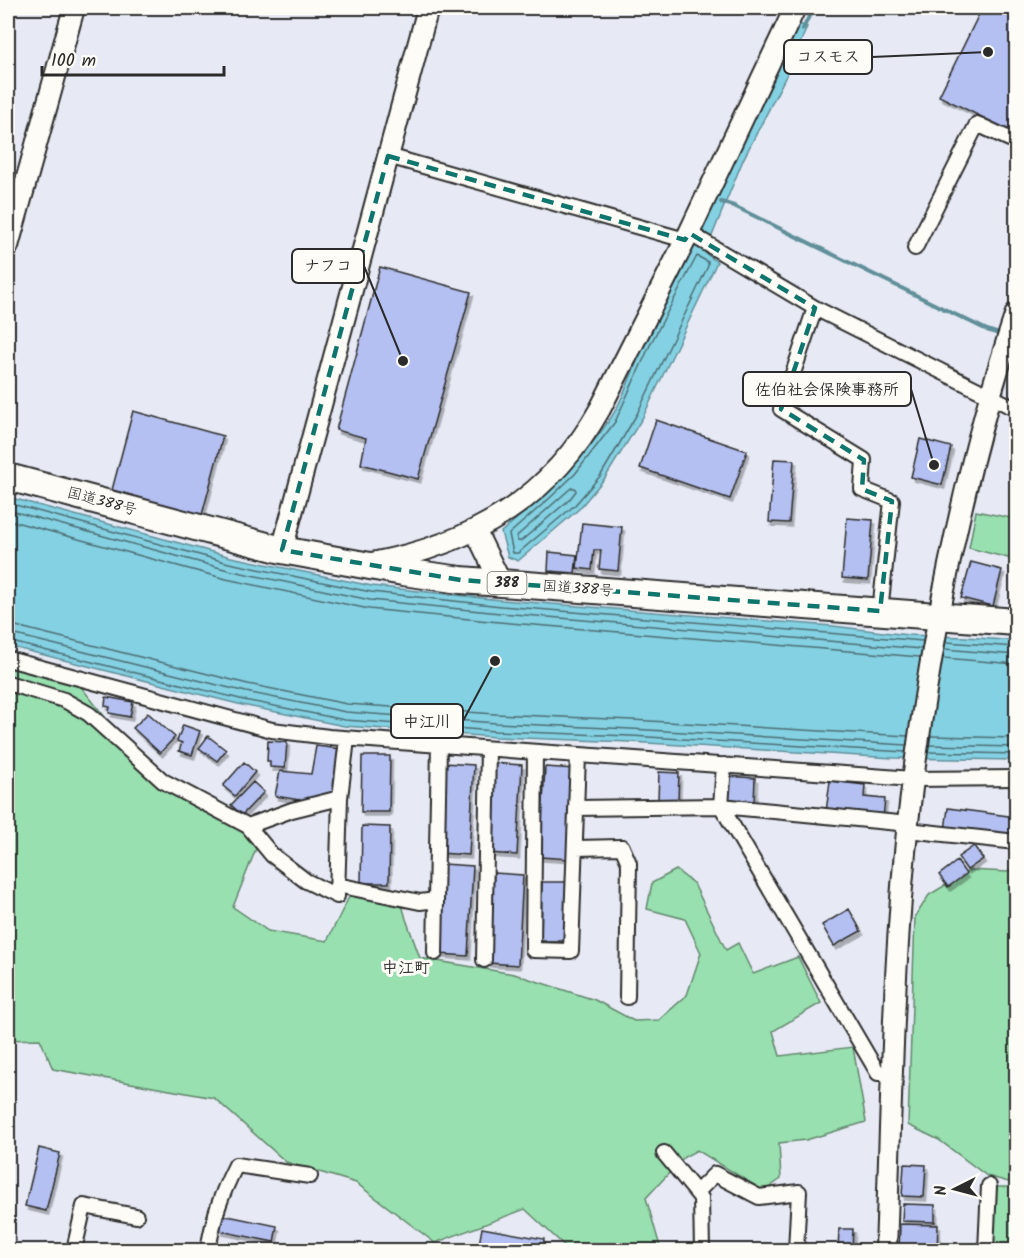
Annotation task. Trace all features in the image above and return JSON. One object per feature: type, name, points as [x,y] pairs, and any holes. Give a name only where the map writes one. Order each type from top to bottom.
[{"type":"highway","name":"国道388号","points":[[8,477],[282,550],[433,577],[880,611],[937,621],[1017,622]]},
{"type":"street","points":[[8,246],[74,8]]},
{"type":"street","points":[[282,550],[428,8]]},
{"type":"street","points":[[362,565],[416,554],[475,530],[509,511],[535,490],[570,454],[600,409],[690,237],[795,8]]},
{"type":"street","points":[[915,248],[977,124],[1017,142]]},
{"type":"street","points":[[388,156],[690,237],[711,246],[815,308],[1017,409]]},
{"type":"street","points":[[815,308],[781,409],[864,460],[862,489],[892,501],[880,611]]},
{"type":"street","points":[[885,1251],[896,974],[914,772],[937,621],[964,499],[1011,329]]},
{"type":"street","points":[[475,530],[501,583]]},
{"type":"street","points":[[8,659],[272,730],[347,739],[724,765],[1017,778]]},
{"type":"street","points":[[8,683],[64,700],[89,714],[163,781],[248,826],[272,855],[306,881],[337,896],[340,798],[347,739]]},
{"type":"street","points":[[435,953],[439,745]]},
{"type":"street","points":[[484,960],[488,749]]},
{"type":"street","points":[[535,752],[533,950],[571,951],[578,755]]},
{"type":"street","points":[[724,765],[721,806],[878,1073],[892,1073]]},
{"type":"street","points":[[248,826],[292,810],[340,798]]},
{"type":"street","points":[[576,808],[721,806],[909,827],[1017,842]]},
{"type":"street","points":[[574,848],[622,847],[629,863],[627,997]]},
{"type":"street","points":[[337,885],[420,902],[436,900]]},
{"type":"street","points":[[664,1153],[701,1198],[702,1251]]},
{"type":"street","points":[[208,1251],[214,1214],[221,1194],[236,1165],[310,1176]]},
{"type":"street","points":[[697,1192],[715,1174],[759,1197],[800,1192],[796,1251]]},
{"type":"street","points":[[986,1251],[989,1186]]},
{"type":"street","points":[[74,1251],[84,1206],[136,1216]]},
{"type":"highlighted area","points":[[388,156],[685,240],[689,233],[815,308],[781,409],[864,460],[862,489],[892,501],[880,611],[461,580],[282,550]]},
{"type":"green space","points":[[976,511],[1016,519],[1016,560],[969,548]]},
{"type":"green space","points":[[8,665],[78,683],[158,784],[259,841],[233,907],[268,931],[327,941],[352,891],[401,901],[420,958],[514,974],[595,1000],[634,1021],[659,1020],[687,995],[701,953],[685,919],[647,909],[652,883],[676,870],[694,884],[726,950],[738,943],[753,974],[798,957],[821,1003],[773,1031],[780,1056],[853,1047],[866,1122],[806,1140],[779,1143],[781,1179],[764,1191],[697,1150],[684,1157],[646,1198],[661,1250],[569,1250],[525,1209],[435,1243],[356,1183],[286,1162],[214,1098],[53,1069],[40,1039],[8,1040]]},
{"type":"green space","points":[[1016,869],[1016,1184],[987,1176],[939,1140],[908,1125],[915,917],[929,895],[970,870],[1007,872]]},
{"type":"green space","points":[[996,1187],[1016,1187],[1016,1250],[991,1250]]},
{"type":"water","points":[[799,24],[807,27],[790,68],[743,160],[705,253],[717,262],[643,417],[605,478],[579,509],[518,561],[508,557],[501,532],[572,467],[614,413],[646,339]]},
{"type":"water","points":[[8,497],[231,557],[372,586],[501,600],[833,626],[908,635],[1016,641],[1016,760],[893,758],[630,742],[495,737],[344,726],[242,705],[8,646]]},
{"type":"building","points":[[982,8],[1016,8],[1016,123],[1012,132],[939,96]]},
{"type":"building","points":[[380,267],[471,292],[418,479],[361,464],[366,438],[336,430]]},
{"type":"building","points":[[133,411],[223,436],[202,515],[112,490]]},
{"type":"building","points":[[656,420],[747,451],[730,499],[640,468]]},
{"type":"building","points":[[920,439],[951,447],[942,485],[911,477]]},
{"type":"building","points":[[774,459],[794,460],[789,523],[769,522]]},
{"type":"building","points":[[847,518],[873,520],[868,580],[842,578]]},
{"type":"building","points":[[582,523],[622,527],[618,571],[599,569],[601,550],[594,550],[592,570],[577,568]]},
{"type":"building","points":[[549,552],[577,555],[575,573],[548,571]]},
{"type":"building","points":[[971,562],[1002,570],[993,606],[961,598]]},
{"type":"building","points":[[106,697],[133,702],[130,717],[109,713],[110,707],[105,706]]},
{"type":"building","points":[[148,713],[175,737],[160,753],[133,728]]},
{"type":"building","points":[[183,725],[200,731],[192,755],[179,751],[182,743],[177,741]]},
{"type":"building","points":[[208,736],[226,750],[217,761],[199,748]]},
{"type":"building","points":[[268,741],[287,742],[285,768],[270,767],[270,761],[267,761]]},
{"type":"building","points":[[316,746],[341,749],[336,793],[300,800],[275,796],[280,771],[311,774]]},
{"type":"building","points":[[362,756],[390,756],[389,812],[361,812]]},
{"type":"building","points":[[244,762],[255,772],[235,796],[223,786]]},
{"type":"building","points":[[444,763],[474,765],[469,855],[439,853]]},
{"type":"building","points":[[492,763],[522,765],[517,855],[488,853]]},
{"type":"building","points":[[545,767],[575,769],[570,859],[540,857]]},
{"type":"building","points":[[659,772],[679,773],[678,800],[658,800]]},
{"type":"building","points":[[726,776],[755,778],[754,802],[724,800]]},
{"type":"building","points":[[830,781],[865,785],[864,797],[885,799],[883,818],[826,812]]},
{"type":"building","points":[[253,782],[264,792],[242,815],[231,805]]},
{"type":"building","points":[[948,808],[1016,817],[1016,838],[945,830]]},
{"type":"building","points":[[362,826],[390,827],[389,883],[361,883]]},
{"type":"building","points":[[974,846],[983,859],[967,870],[958,857]]},
{"type":"building","points":[[957,861],[966,874],[948,887],[939,875]]},
{"type":"building","points":[[443,864],[473,866],[468,956],[439,954]]},
{"type":"building","points":[[494,873],[523,875],[518,965],[489,963]]},
{"type":"building","points":[[542,882],[567,882],[567,941],[541,941]]},
{"type":"building","points":[[849,909],[861,931],[834,946],[822,925]]},
{"type":"building","points":[[39,1148],[60,1153],[46,1211],[25,1206]]},
{"type":"building","points":[[904,1164],[926,1165],[924,1197],[902,1196]]},
{"type":"building","points":[[903,1204],[935,1205],[935,1222],[902,1221]]},
{"type":"building","points":[[223,1215],[277,1226],[274,1242],[220,1231]]},
{"type":"building","points":[[900,1224],[938,1225],[937,1250],[899,1250]]},
{"type":"building","points":[[482,1228],[544,1239],[543,1250],[478,1250]]},
{"type":"building","points":[[839,1229],[853,1229],[852,1250],[838,1250]]},
{"type":"waterway","points":[[803,29],[813,8]]},
{"type":"waterway","points":[[721,202],[734,206],[987,330],[1002,335]]},
{"type":"place","name":"コスモス","points":[[988,52]]},
{"type":"place","name":"ナフコ","points":[[403,361]]},
{"type":"place","name":"佐伯社会保険事務所","points":[[934,465]]},
{"type":"place","name":"中江川","points":[[495,661]]},
{"type":"district","name":"中江町","points":[[406,968]]}]
